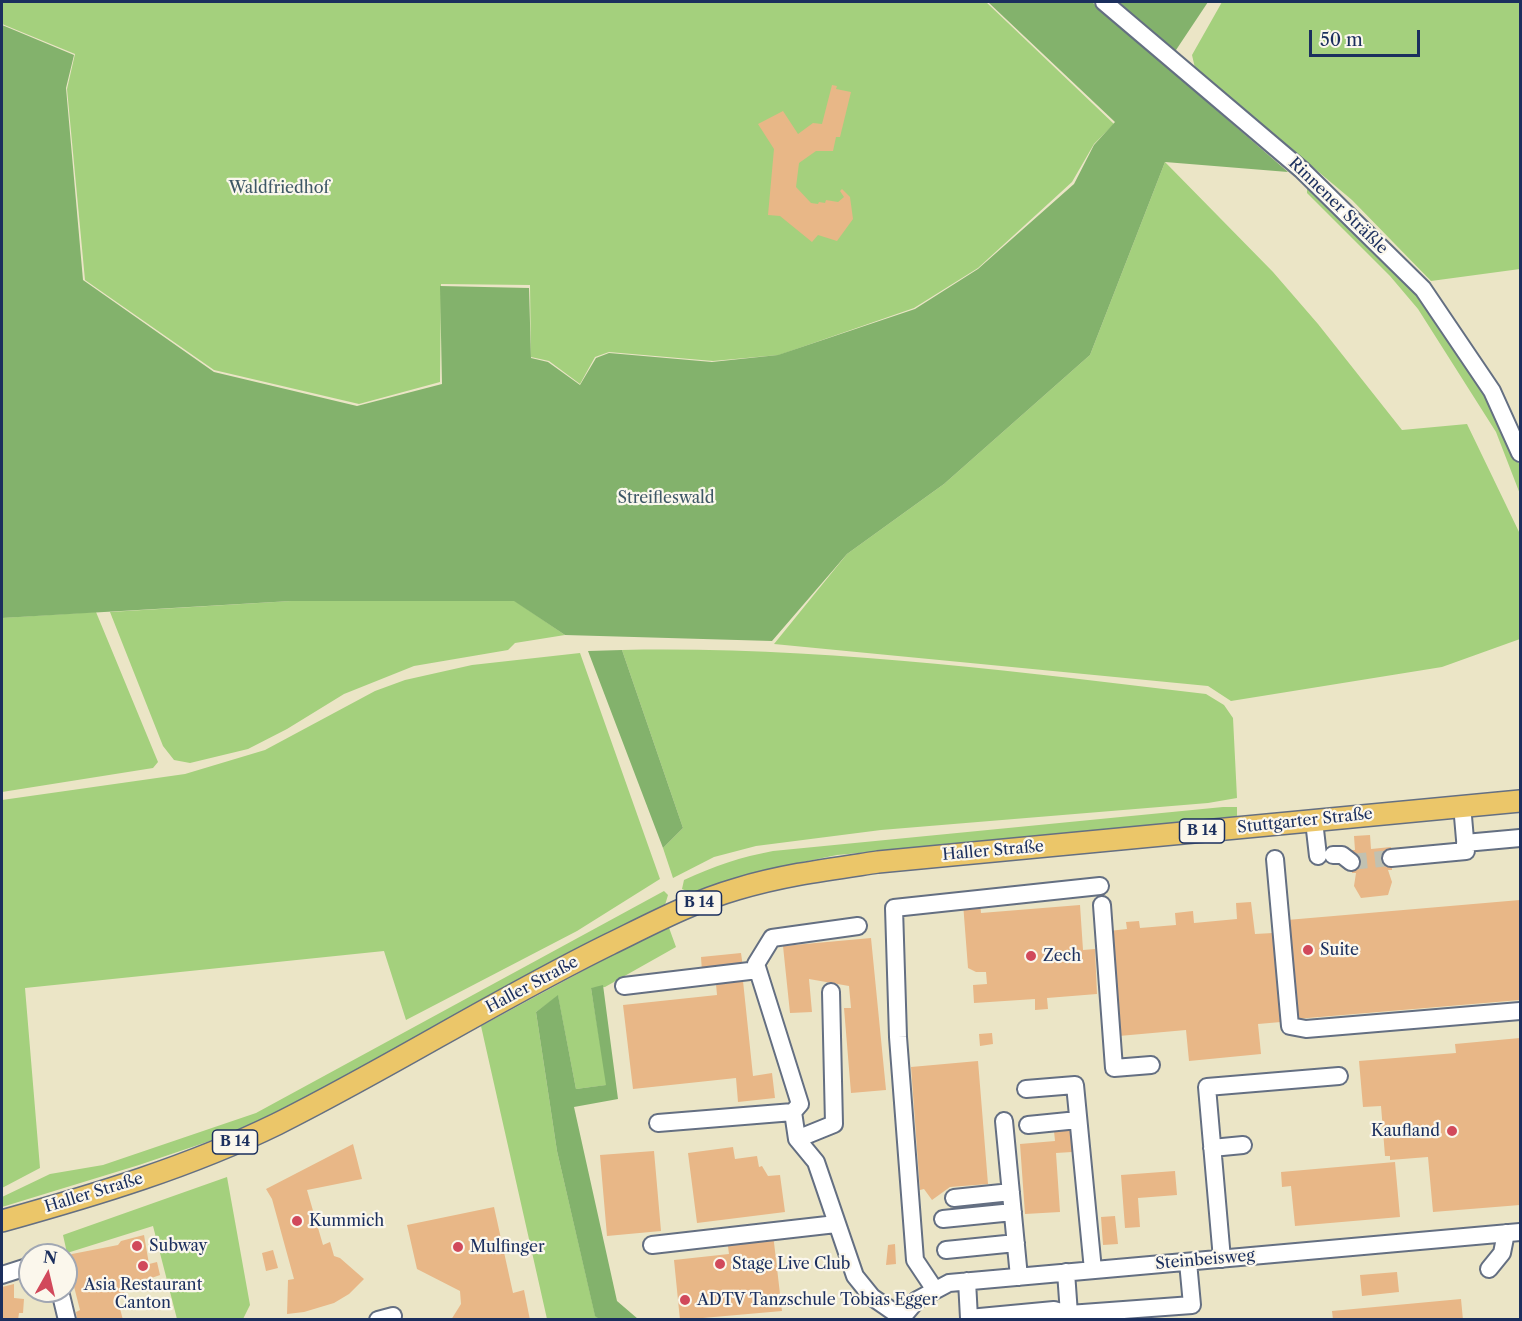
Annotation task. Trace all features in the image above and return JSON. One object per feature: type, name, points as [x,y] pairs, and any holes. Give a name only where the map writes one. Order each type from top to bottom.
[{"type":"main road","name":"Stuttgarter Straße","points":[[1089,842],[1521,801]]},
{"type":"main road","name":"Haller Straße","points":[[2,1221],[119,1187],[204,1156],[276,1124],[572,963],[683,908],[737,889],[806,873],[878,862],[1089,842]]},
{"type":"street","name":"Rinnener Sträßle","points":[[1104,2],[1302,170],[1423,289],[1492,391],[1521,453]]},
{"type":"street","points":[[1391,858],[1466,851],[1462,805]]},
{"type":"street","points":[[1314,820],[1326,856],[1341,855],[1351,862]]},
{"type":"street","points":[[1465,843],[1521,838]]},
{"type":"street","points":[[1275,859],[1290,1026],[1306,1029],[1521,1011]]},
{"type":"street","points":[[935,1290],[915,1260],[898,1037],[894,908],[1100,886]]},
{"type":"street","points":[[1102,905],[1114,1068],[1151,1065]]},
{"type":"street","points":[[831,992],[834,1124],[797,1139],[794,1112],[800,1104],[756,964],[772,938],[858,926]]},
{"type":"street","points":[[624,986],[758,970]]},
{"type":"street","points":[[1222,1259],[1207,1087],[1339,1076]]},
{"type":"street","points":[[1026,1089],[1075,1085],[1092,1270]]},
{"type":"street","points":[[658,1123],[794,1112]]},
{"type":"street","points":[[1028,1125],[1078,1120]]},
{"type":"street","points":[[1004,1121],[1020,1277]]},
{"type":"street","name":"Steinbeisweg","points":[[797,1139],[816,1162],[855,1276],[872,1297],[900,1318],[917,1300],[949,1283],[1513,1233]]},
{"type":"street","points":[[1212,1148],[1243,1145]]},
{"type":"street","points":[[954,1198],[1011,1192]]},
{"type":"street","points":[[942,1219],[1013,1212]]},
{"type":"street","points":[[652,1245],[836,1224]]},
{"type":"street","points":[[1489,1269],[1502,1253],[1513,1233]]},
{"type":"street","points":[[946,1250],[1016,1243]]},
{"type":"street","points":[[967,1281],[969,1318],[1054,1310],[1069,1314],[1192,1305],[1188,1262]]},
{"type":"street","points":[[2,1275],[18,1270]]},
{"type":"street","points":[[1066,1272],[1069,1314]]},
{"type":"street","points":[[63,1303],[67,1320]]},
{"type":"green space","name":"Waldfriedhof","points":[[2,2],[986,2],[1114,124],[1094,144],[1072,182],[978,268],[914,308],[779,355],[713,361],[609,352],[595,357],[580,384],[549,361],[531,357],[530,285],[441,284],[440,382],[359,404],[214,370],[85,280],[67,89],[75,54],[2,24]]},
{"type":"green space","name":"Streifleswald","points":[[988,2],[1092,2],[1288,172],[1165,162],[1090,355],[944,484],[847,554],[772,641],[565,635],[514,601],[291,601],[2,618],[2,25],[74,55],[66,88],[83,280],[214,372],[357,406],[442,384],[440,286],[529,288],[531,358],[548,362],[580,385],[596,358],[609,353],[712,362],[778,355],[915,309],[978,269],[1074,184],[1094,145],[1115,122]]},
{"type":"green space","points":[[1112,2],[1208,2],[1172,56]]},
{"type":"green space","points":[[1222,2],[1520,2],[1520,269],[1431,281],[1352,200],[1195,68],[1192,55]]},
{"type":"green space","points":[[1165,162],[1273,272],[1318,324],[1402,430],[1467,424],[1520,534],[1520,639],[1442,667],[1231,701],[1208,686],[774,644],[847,554],[944,484],[1090,355]]},
{"type":"green space","points":[[1307,184],[1406,280],[1482,383],[1520,466],[1520,494],[1496,432],[1418,309],[1390,276],[1307,193]]},
{"type":"green space","points":[[291,601],[515,601],[565,635],[515,643],[508,650],[414,666],[344,694],[287,729],[248,749],[190,763],[174,760],[163,746],[110,612]]},
{"type":"green space","points":[[96,612],[158,762],[153,768],[2,792],[2,618]]},
{"type":"green space","points":[[622,650],[768,652],[841,656],[987,669],[1206,694],[1224,705],[1233,718],[1237,798],[1208,803],[881,830],[756,846],[714,857],[673,878],[663,848],[683,828]]},
{"type":"green space","points":[[622,650],[683,828],[663,848],[588,651]]},
{"type":"green space","points":[[580,653],[660,879],[577,931],[406,1020],[384,951],[25,988],[40,1168],[2,1188],[2,800],[185,774],[265,750],[375,691],[405,680],[472,665]]},
{"type":"green space","points":[[1237,807],[1237,818],[837,855],[759,871],[699,891],[689,892],[682,889],[684,880],[706,870],[773,851]]},
{"type":"green space","points":[[664,891],[668,895],[665,905],[254,1126],[139,1165],[2,1207],[2,1197],[50,1174],[103,1165],[256,1113]]},
{"type":"green space","points":[[668,925],[676,947],[605,987],[591,988],[607,1085],[576,1089],[558,996],[536,1012],[557,1151],[595,1315],[599,1319],[547,1319],[481,1026]]},
{"type":"green space","points":[[603,985],[618,1099],[574,1107],[617,1301],[638,1319],[599,1319],[595,1316],[557,1151],[536,1012],[558,995],[576,1089],[606,1085],[591,988]]},
{"type":"green space","points":[[227,1177],[250,1305],[243,1319],[177,1319],[153,1226],[78,1250],[78,1243],[65,1243],[63,1235]]},
{"type":"building","points":[[832,85],[837,86],[836,89],[851,92],[840,137],[836,137],[833,151],[816,151],[799,163],[796,187],[811,203],[818,204],[819,202],[825,203],[826,200],[838,202],[844,197],[840,191],[842,189],[850,197],[853,219],[837,241],[818,235],[812,242],[780,216],[768,215],[774,149],[758,124],[783,111],[798,134],[813,123],[822,124]]},
{"type":"building","points":[[1370,835],[1371,849],[1391,847],[1392,870],[1388,870],[1392,882],[1388,895],[1361,898],[1354,886],[1356,873],[1352,873],[1350,850],[1355,850],[1354,836]]},
{"type":"building","points":[[1520,900],[1520,1000],[1296,1019],[1287,920]]},
{"type":"building","name":"Zech","points":[[980,901],[981,913],[1080,905],[1083,950],[1095,949],[1097,994],[1047,998],[1048,1009],[1035,1010],[1035,999],[974,1003],[973,985],[987,984],[986,972],[976,972],[968,968],[963,903]]},
{"type":"building","points":[[1251,902],[1255,934],[1273,933],[1281,1022],[1258,1024],[1261,1054],[1189,1061],[1186,1030],[1119,1036],[1109,931],[1127,929],[1126,922],[1139,921],[1140,928],[1176,925],[1175,913],[1193,911],[1194,923],[1237,919],[1236,903]]},
{"type":"building","points":[[871,938],[886,1090],[851,1093],[844,1008],[851,1008],[849,986],[809,979],[812,1012],[790,1013],[783,946]]},
{"type":"building","points":[[741,953],[743,967],[702,972],[701,957]]},
{"type":"building","points":[[743,981],[753,1076],[772,1073],[775,1098],[738,1102],[736,1078],[633,1089],[623,1005],[717,995],[716,984]]},
{"type":"building","points":[[992,1033],[993,1044],[980,1046],[979,1034]]},
{"type":"building","name":"Kaufland","points":[[1520,1038],[1520,1205],[1433,1212],[1428,1157],[1390,1160],[1390,1156],[1385,1156],[1381,1106],[1363,1107],[1359,1061],[1456,1053],[1455,1044]]},
{"type":"building","points":[[978,1061],[988,1184],[950,1187],[932,1200],[924,1189],[920,1190],[911,1067]]},
{"type":"building","points":[[1054,1131],[1071,1131],[1072,1152],[1056,1153],[1060,1212],[1025,1214],[1020,1144],[1055,1141]]},
{"type":"building","name":"Kummich","points":[[353,1144],[362,1179],[307,1190],[323,1245],[330,1242],[334,1256],[340,1258],[364,1279],[349,1294],[334,1303],[304,1312],[287,1314],[288,1280],[294,1279],[272,1199],[266,1189]]},
{"type":"building","points":[[733,1147],[735,1159],[757,1156],[759,1167],[762,1166],[768,1176],[780,1175],[785,1212],[697,1223],[688,1153]]},
{"type":"building","points":[[654,1151],[661,1231],[607,1236],[600,1155]]},
{"type":"building","points":[[1395,1162],[1400,1217],[1295,1226],[1291,1186],[1282,1187],[1281,1172]]},
{"type":"building","points":[[1175,1171],[1177,1195],[1138,1198],[1140,1227],[1125,1228],[1121,1175]]},
{"type":"building","name":"Mulfinger","points":[[494,1207],[513,1293],[524,1290],[530,1320],[451,1320],[461,1304],[460,1291],[417,1269],[407,1225]]},
{"type":"building","points":[[1115,1216],[1118,1244],[1103,1245],[1101,1217]]},
{"type":"building","points":[[773,1234],[782,1311],[680,1320],[674,1260],[729,1254],[727,1239]]},
{"type":"building","points":[[144,1235],[149,1264],[157,1262],[160,1275],[129,1286],[118,1301],[123,1320],[77,1320],[76,1312],[80,1310],[78,1253],[118,1245],[121,1241]]},
{"type":"building","points":[[895,1244],[896,1264],[886,1265],[888,1245]]},
{"type":"building","points":[[273,1250],[278,1268],[266,1271],[262,1253]]},
{"type":"building","points":[[1397,1272],[1399,1292],[1362,1296],[1360,1275]]},
{"type":"building","points":[[14,1284],[14,1298],[18,1298],[18,1303],[24,1303],[23,1313],[19,1313],[18,1320],[2,1320],[2,1287]]},
{"type":"building","points":[[1461,1299],[1463,1320],[1333,1320],[1332,1311]]},
{"type":"tunnel","points":[[1351,862],[1391,858]]},
{"type":"place","name":"Suite","points":[[1308,950]]},
{"type":"place","name":"Zech","points":[[1031,956]]},
{"type":"place","name":"Kaufland","points":[[1452,1131]]},
{"type":"place","name":"Kummich","points":[[297,1221]]},
{"type":"place","name":"Subway","points":[[137,1246]]},
{"type":"place","name":"Mulfinger","points":[[458,1247]]},
{"type":"place","name":"Stage Live Club","points":[[720,1264]]},
{"type":"place","name":"Asia Restaurant Canton","points":[[143,1266]]},
{"type":"place","name":"ADTV Tanzschule Tobias Egger","points":[[685,1300]]}]
